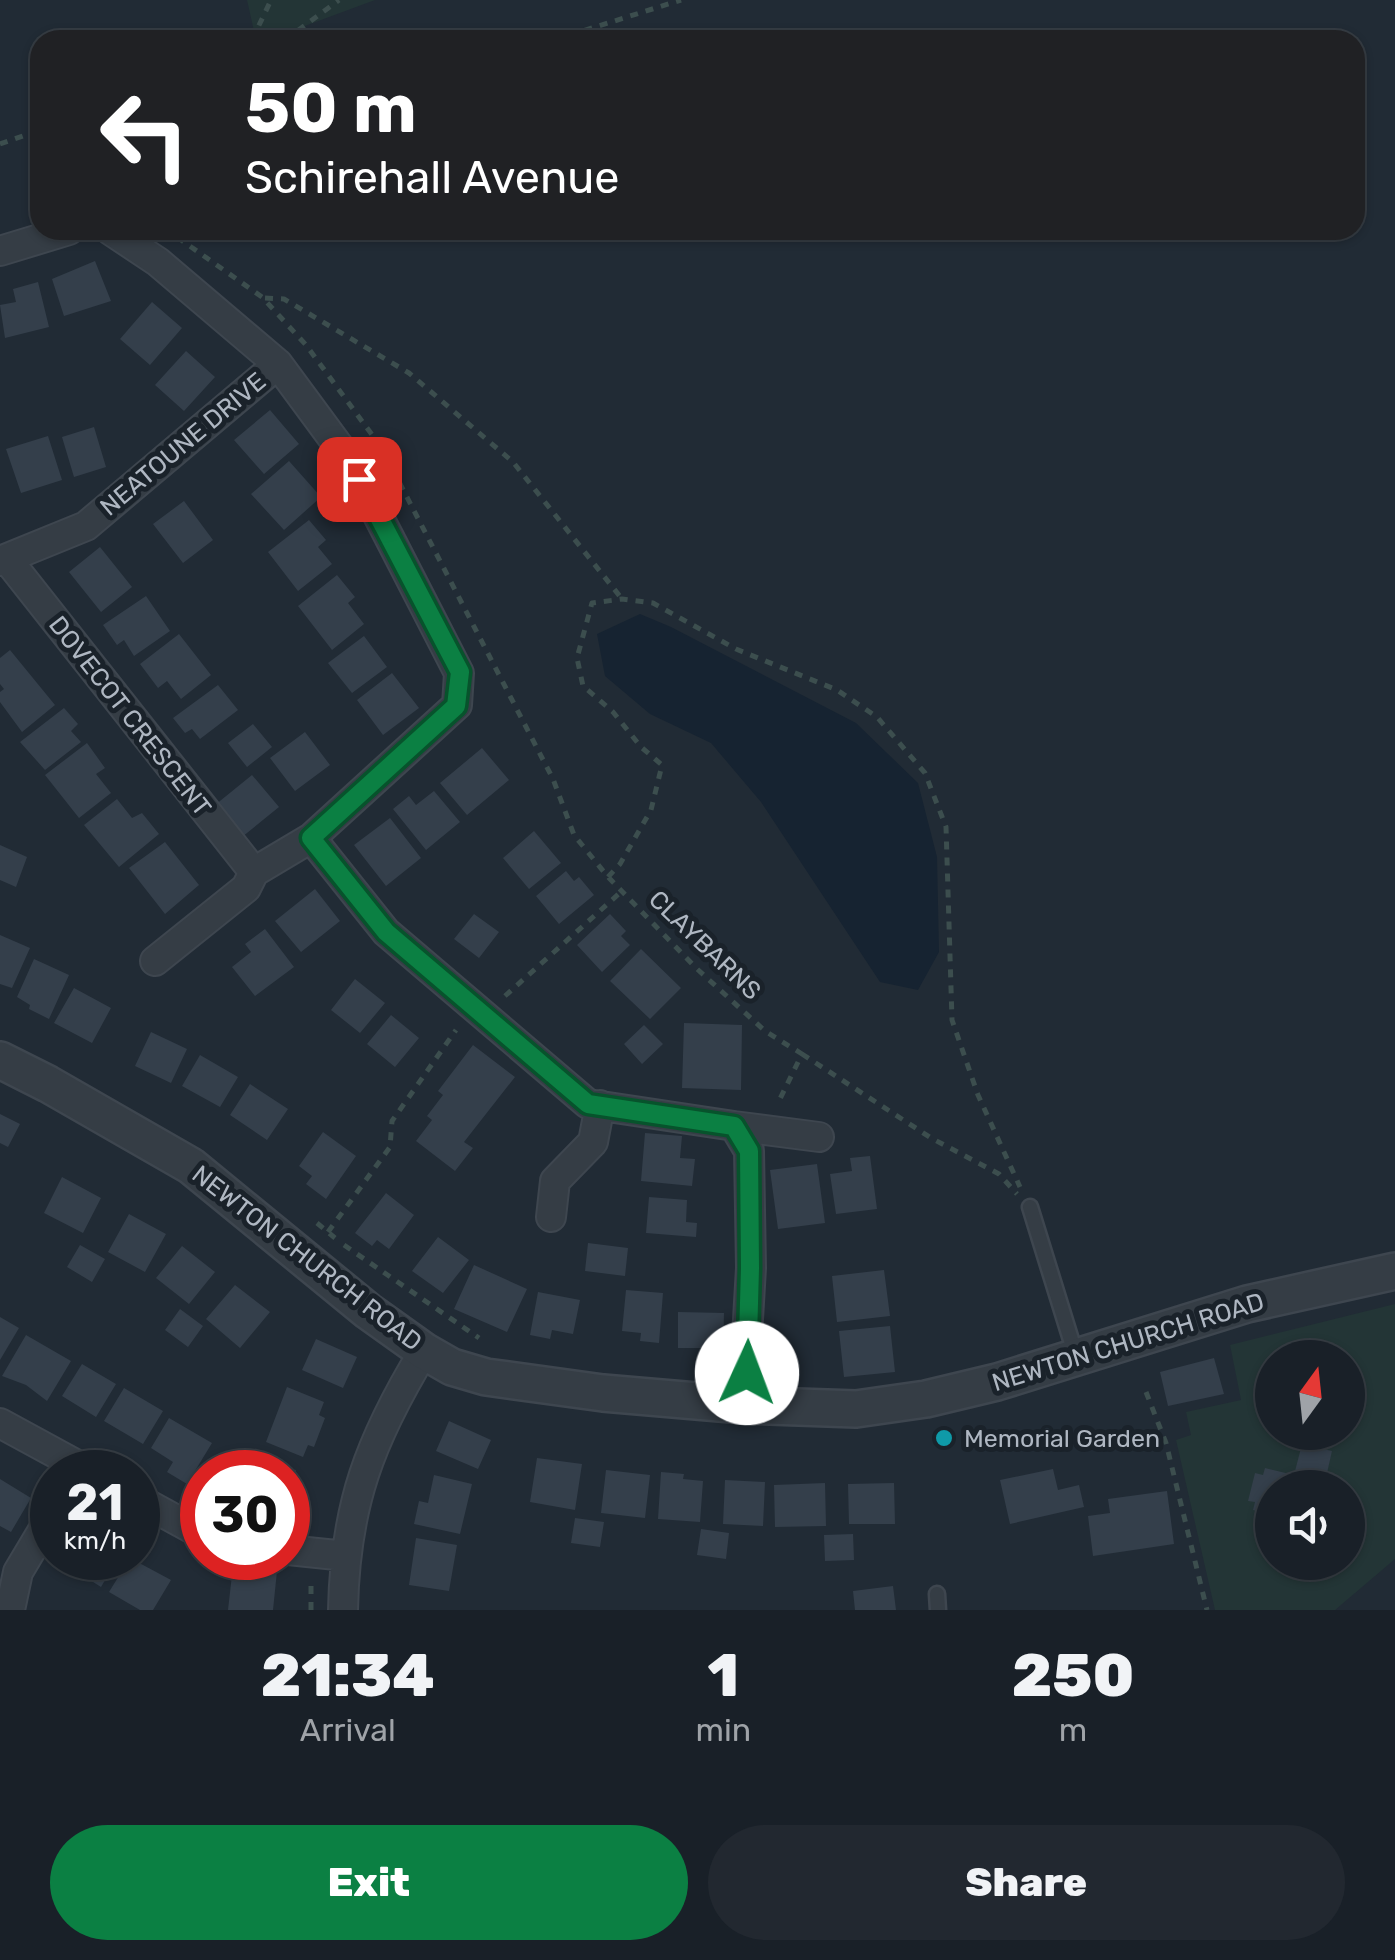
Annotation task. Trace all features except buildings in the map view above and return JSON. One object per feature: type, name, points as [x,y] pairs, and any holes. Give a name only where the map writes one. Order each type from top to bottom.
[{"type":"street","points":[[0,251],[36,240]]},
{"type":"street","name":"NEATOUNE DRIVE","points":[[3,560],[86,526],[278,364],[158,262],[125,240]]},
{"type":"street","points":[[155,961],[246,888],[254,872],[311,838],[456,706],[460,672],[351,462],[278,364]]},
{"type":"street","name":"DOVECOT CRESCENT","points":[[3,560],[254,872]]},
{"type":"street","points":[[311,838],[386,932],[588,1104],[819,1136]]},
{"type":"street","name":"NEWTON CHURCH ROAD","points":[[0,1060],[64,1092],[191,1166],[424,1352],[452,1368],[486,1377],[744,1406],[856,1409],[926,1399],[996,1382],[1248,1304],[1395,1271]]},
{"type":"street","points":[[551,1217],[555,1181],[594,1142],[600,1105]]},
{"type":"street","points":[[734,1126],[749,1151],[750,1268],[744,1406]]},
{"type":"street","points":[[342,1610],[356,1494],[391,1406],[424,1352]]},
{"type":"street","points":[[0,1422],[47,1450]]},
{"type":"street","points":[[10,1610],[18,1572],[30,1552]]},
{"type":"street","points":[[310,1552],[346,1556]]},
{"type":"lane","points":[[1030,1208],[1076,1356]]},
{"type":"lane","points":[[937,1594],[938,1610]]},
{"type":"path","points":[[257,30],[272,0]]},
{"type":"path","points":[[298,30],[339,0]]},
{"type":"path","points":[[586,30],[682,0]]},
{"type":"path","points":[[0,144],[30,134]]},
{"type":"path","points":[[262,298],[284,299],[409,373],[514,462],[622,599]]},
{"type":"path","name":"CLAYBARNS","points":[[381,447],[554,778],[574,835],[608,876],[696,968],[765,1031],[932,1138],[999,1174],[1030,1208]]},
{"type":"path","points":[[608,876],[620,864],[651,810],[662,765],[583,686],[577,658],[592,603],[622,599],[652,603],[736,648],[837,690],[877,718],[925,773],[946,828],[952,1020],[978,1095],[1030,1208]]},
{"type":"path","points":[[328,1232],[390,1147],[392,1121],[478,1011],[622,891]]},
{"type":"path","points":[[764,1130],[802,1054]]},
{"type":"path","points":[[314,1220],[465,1331],[489,1343]]},
{"type":"path","points":[[1146,1392],[1166,1443],[1207,1610]]},
{"type":"shaded area","points":[[247,0],[375,0],[294,30],[254,30]]},
{"type":"shaded area","points":[[1395,1304],[1395,1559],[1335,1610],[1215,1610],[1176,1440],[1191,1435],[1186,1412],[1241,1400],[1230,1345]]},
{"type":"water","points":[[640,614],[856,723],[918,783],[937,857],[939,952],[918,990],[880,982],[761,802],[711,743],[650,714],[605,676],[597,634]]},
{"type":"place","name":"Memorial Garden","points":[[944,1438]]},
{"type":"route","points":[[359,479],[460,672],[456,706],[311,838],[386,932],[588,1104],[734,1126],[749,1151],[747,1373]]}]
